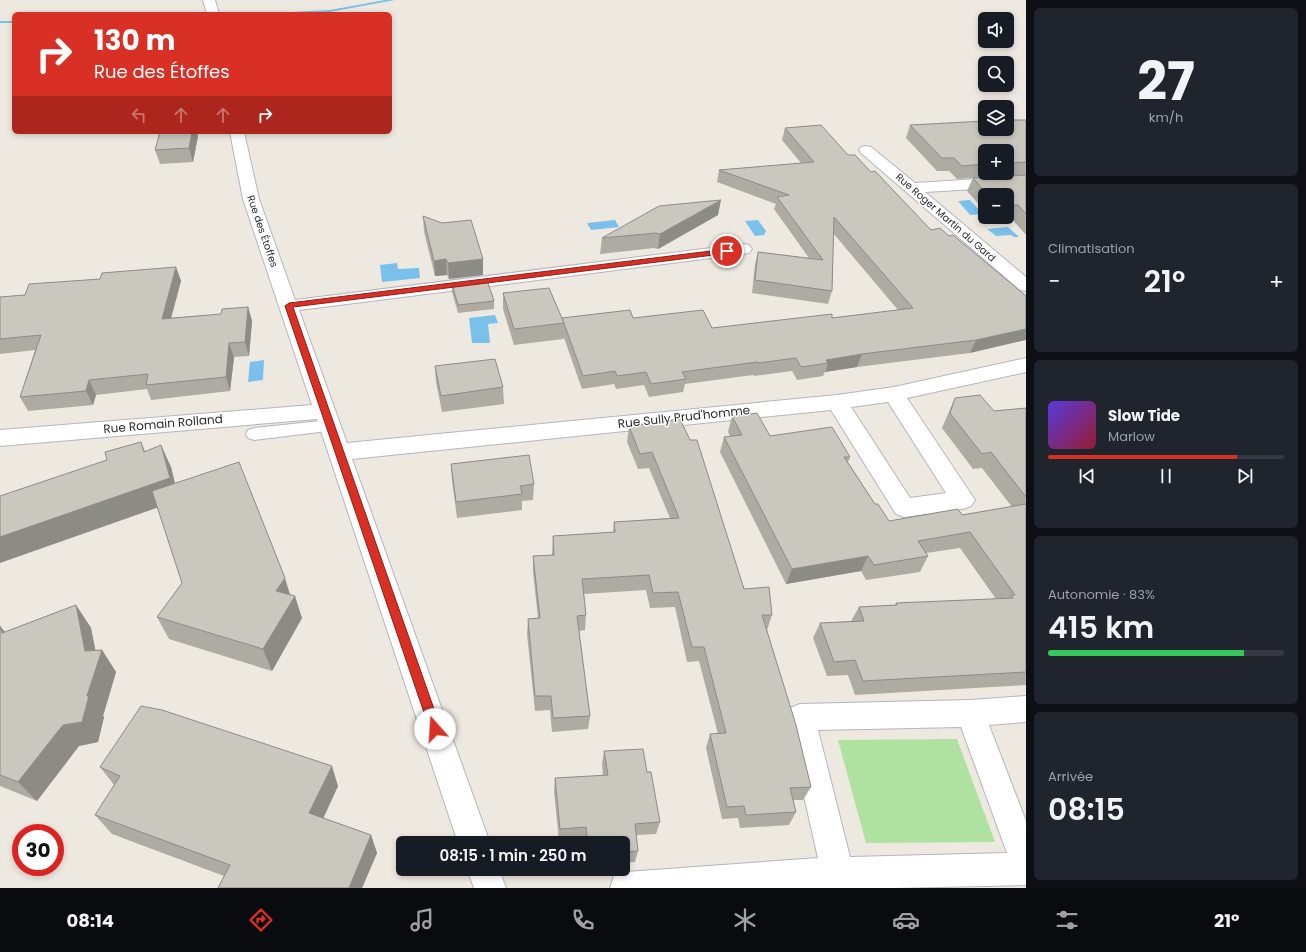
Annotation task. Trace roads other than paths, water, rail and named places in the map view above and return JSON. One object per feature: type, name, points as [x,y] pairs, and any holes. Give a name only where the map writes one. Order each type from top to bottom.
[{"type":"street","points":[[209,0],[212,12]]},
{"type":"street","name":"Rue des Étoffes","points":[[237,134],[251,199],[340,452],[472,836]]},
{"type":"street","name":"Rue Roger Martin du Gard","points":[[866,150],[913,188],[1026,286]]},
{"type":"street","points":[[913,188],[1026,181]]},
{"type":"street","points":[[289,306],[743,249]]},
{"type":"street","name":"Rue Sully Prud'homme","points":[[340,452],[837,402],[894,394],[1026,365]]},
{"type":"street","points":[[837,402],[904,508],[963,500],[894,394]]},
{"type":"street","name":"Rue Romain Rolland","points":[[0,438],[328,418]]},
{"type":"street","points":[[838,873],[800,717],[970,713],[1026,708]]},
{"type":"street","points":[[970,713],[1026,862]]},
{"type":"street","points":[[626,888],[838,873],[1026,869]]},
{"type":"street","points":[[486,876],[490,888]]},
{"type":"lane","points":[[254,434],[328,418]]},
{"type":"water","points":[[970,200],[978,209],[978,214],[970,215],[958,201]]},
{"type":"water","points":[[615,220],[619,227],[591,230],[587,223]]},
{"type":"water","points":[[758,220],[766,231],[764,235],[755,236],[745,221]]},
{"type":"water","points":[[1008,227],[1019,237],[1014,237],[1011,235],[996,236],[987,229]]},
{"type":"water","points":[[397,263],[398,269],[419,268],[420,278],[382,282],[380,265]]},
{"type":"water","points":[[495,315],[498,323],[488,324],[490,343],[472,343],[469,318]]},
{"type":"water","points":[[264,360],[263,380],[248,382],[250,362]]},
{"type":"waterway","points":[[310,12],[330,11],[393,0]]},
{"type":"waterway","points":[[0,22],[12,22]]}]
